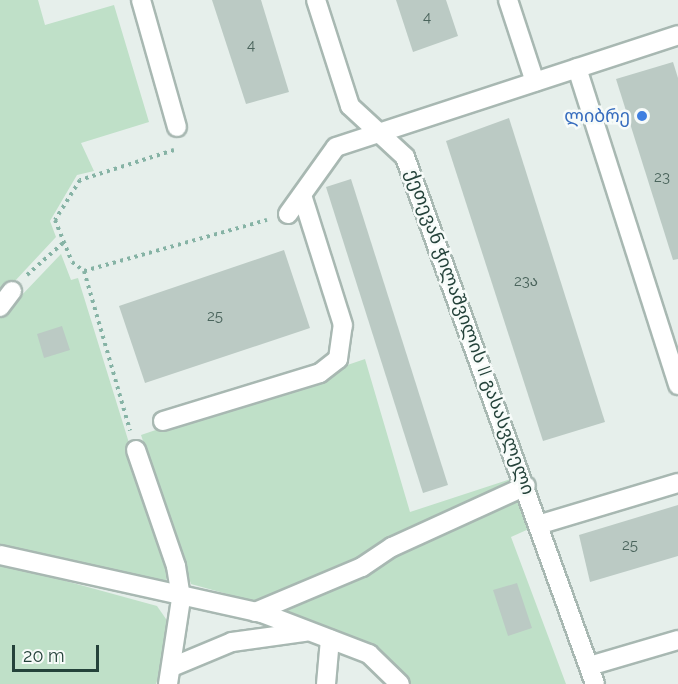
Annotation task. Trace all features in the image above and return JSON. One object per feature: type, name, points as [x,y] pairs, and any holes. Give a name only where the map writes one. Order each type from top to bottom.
[{"type":"street","points":[[141,0],[177,127]]},
{"type":"street","name":"ქეთევან ჭილაშვილის II გასასვლელი","points":[[316,0],[350,106],[374,132],[405,157],[541,524],[595,684]]},
{"type":"street","points":[[508,0],[535,82]]},
{"type":"street","points":[[288,214],[336,147],[374,132],[678,36]]},
{"type":"street","points":[[577,68],[678,385]]},
{"type":"street","points":[[164,421],[320,372],[338,359],[343,325],[302,195]]},
{"type":"street","points":[[0,307],[12,291]]},
{"type":"street","points":[[136,450],[176,566],[181,599],[170,676]]},
{"type":"street","points":[[541,524],[678,483]]},
{"type":"street","points":[[255,612],[363,567],[392,547],[526,486]]},
{"type":"street","points":[[0,555],[181,599],[255,612],[369,654],[400,684]]},
{"type":"street","points":[[170,676],[232,642],[310,631]]},
{"type":"street","points":[[326,684],[330,639]]},
{"type":"street","points":[[589,666],[678,640]]},
{"type":"path","points":[[136,450],[84,272],[72,262],[55,220],[80,180],[172,153],[179,143],[177,127]]},
{"type":"path","points":[[84,272],[288,214]]},
{"type":"path","points":[[12,291],[51,248],[64,242]]},
{"type":"green space","points":[[0,0],[38,0],[45,25],[114,5],[149,122],[81,143],[94,171],[77,175],[50,221],[56,237],[0,297]]},
{"type":"green space","points":[[61,254],[71,280],[78,278],[168,569],[165,587],[0,552],[0,318]]},
{"type":"green space","points":[[365,359],[410,512],[517,477],[531,528],[511,537],[566,684],[411,684],[377,647],[278,608],[191,584],[141,435]]},
{"type":"green space","points":[[0,563],[157,606],[166,619],[169,645],[156,684],[0,684]]},
{"type":"building","points":[[212,0],[261,0],[289,92],[246,104]]},
{"type":"building","points":[[396,0],[446,0],[458,36],[413,52]]},
{"type":"building","points":[[673,62],[678,78],[678,259],[673,260],[616,79]]},
{"type":"building","points":[[509,118],[605,422],[543,441],[446,141]]},
{"type":"building","points":[[351,179],[448,485],[423,493],[326,187]]},
{"type":"building","points":[[284,250],[310,328],[145,383],[119,306]]},
{"type":"building","points":[[62,326],[70,350],[44,358],[37,334]]},
{"type":"building","points":[[678,505],[678,556],[590,582],[579,535]]},
{"type":"building","points":[[517,583],[532,628],[508,636],[493,590]]},
{"type":"place","name":"ლიბრე","points":[[642,116]]}]
